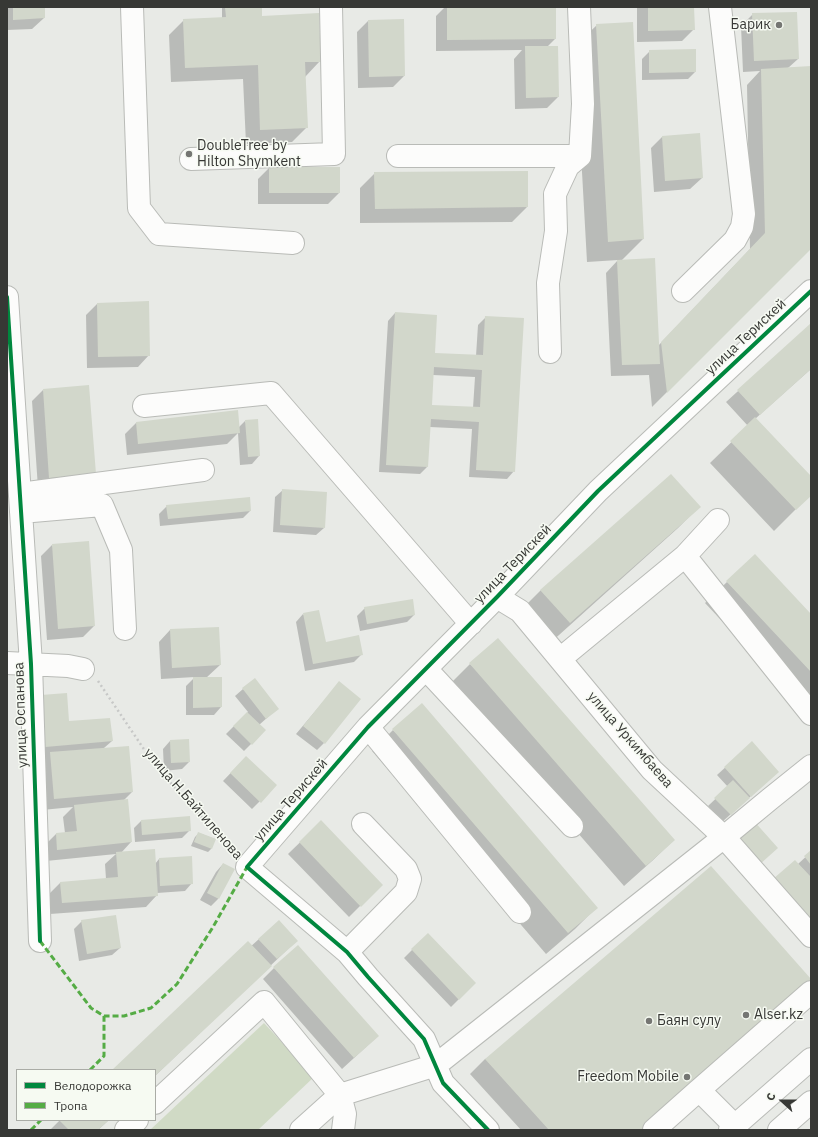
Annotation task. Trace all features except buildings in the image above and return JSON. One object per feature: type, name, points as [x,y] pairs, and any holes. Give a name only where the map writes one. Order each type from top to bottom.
[{"type":"street","points":[[132,7],[139,208],[159,234],[293,243]]},
{"type":"street","points":[[191,159],[334,154],[331,7]]},
{"type":"street","points":[[550,352],[548,283],[556,231],[555,194],[568,166],[580,156],[583,104],[579,7]]},
{"type":"street","points":[[683,291],[735,240],[742,227],[744,214],[720,7]]},
{"type":"street","points":[[398,156],[580,156]]},
{"type":"street","name":"улица Терискей","points":[[248,867],[368,727],[471,624],[598,491],[811,291]]},
{"type":"street","name":"улица Оспанова","points":[[7,296],[31,664],[40,941]]},
{"type":"street","points":[[144,406],[271,393],[471,624]]},
{"type":"street","points":[[20,503],[203,470]]},
{"type":"street","points":[[20,503],[102,505],[121,550],[125,629]]},
{"type":"street","points":[[560,659],[685,556],[718,520]]},
{"type":"street","points":[[685,556],[811,714]]},
{"type":"street","name":"улица Уркимбаева","points":[[497,597],[520,611],[652,770],[724,837],[811,936]]},
{"type":"street","points":[[7,663],[68,666],[83,669]]},
{"type":"street","points":[[426,669],[572,826]]},
{"type":"street","points":[[368,727],[520,912]]},
{"type":"street","points":[[301,1130],[340,1095],[436,1065],[724,837],[811,766]]},
{"type":"street","points":[[347,952],[406,892],[410,879],[406,869],[363,824]]},
{"type":"street","name":"улица Н.Байтиленова","points":[[248,867],[347,952],[424,1039],[443,1082],[488,1130]]},
{"type":"street","points":[[654,1130],[811,992]]},
{"type":"street","points":[[156,1102],[264,1002],[340,1095],[345,1114],[343,1130]]},
{"type":"street","points":[[699,1090],[732,1128],[811,1059]]},
{"type":"street","points":[[779,1130],[811,1102]]},
{"type":"street","points":[[126,1130],[136,1121]]},
{"type":"green space","points":[[264,1023],[314,1077],[258,1130],[150,1130]]},
{"type":"marked path","points":[[40,941],[91,1008],[104,1016],[124,1016],[151,1008],[177,984],[213,927],[247,867]]},
{"type":"marked path","points":[[91,1069],[104,1056],[104,1016]]},
{"type":"marked path","points":[[31,1130],[40,1121]]},
{"type":"cycle path","points":[[488,1130],[443,1083],[424,1039],[347,952],[247,867],[368,727],[497,597],[598,491],[811,291]]},
{"type":"cycle path","points":[[7,297],[31,664],[40,941]]},
{"type":"place","name":"Барик","points":[[779,25]]},
{"type":"place","name":"DoubleTree by Hilton Shymkent","points":[[189,154]]},
{"type":"place","name":"Alser.kz","points":[[746,1015]]},
{"type":"place","name":"Баян сулу","points":[[649,1021]]},
{"type":"place","name":"Freedom Mobile","points":[[687,1077]]}]
